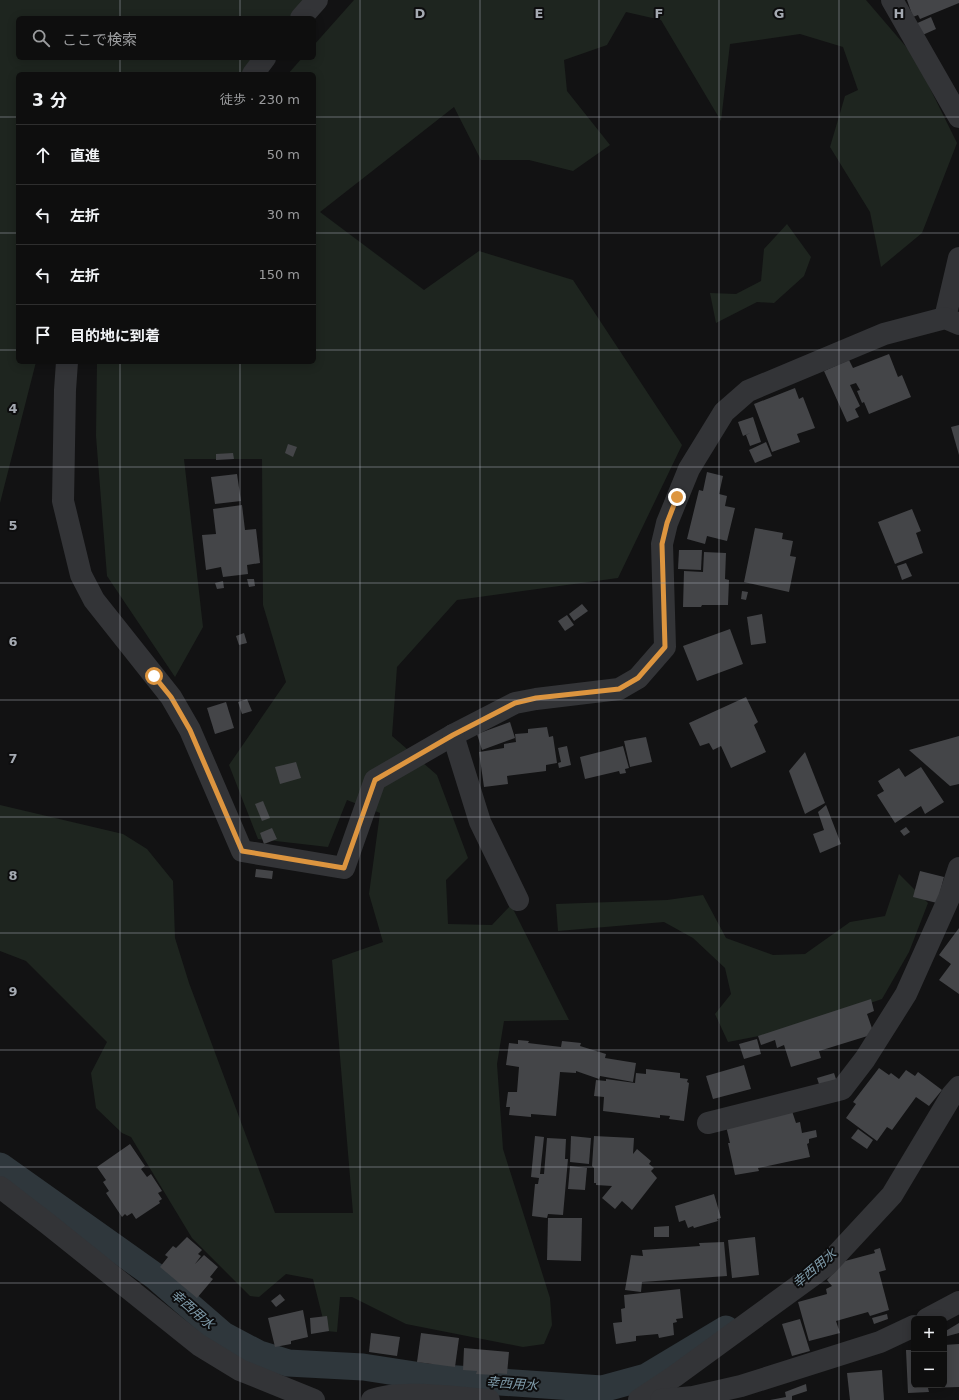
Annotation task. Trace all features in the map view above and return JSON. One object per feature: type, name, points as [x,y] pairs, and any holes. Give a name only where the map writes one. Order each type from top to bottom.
[{"type":"street","points":[[303,16],[317,0]]},
{"type":"street","points":[[892,0],[959,117]]},
{"type":"street","points":[[254,72],[264,60]]},
{"type":"street","points":[[67,364],[64,390],[63,501],[81,575],[94,600],[171,697],[190,730],[242,851],[344,868],[375,780],[453,735],[515,703],[536,698],[619,689],[638,678],[665,647],[662,544],[667,523],[689,469],[724,412],[748,391],[884,334],[952,321],[959,258]]},
{"type":"street","points":[[453,735],[480,822],[518,900]]},
{"type":"street","points":[[708,1123],[842,1089],[864,1059],[906,994],[949,898],[959,868]]},
{"type":"street","points":[[639,1400],[675,1376],[827,1266],[892,1195],[952,1095],[959,1087]]},
{"type":"street","points":[[0,1187],[199,1345],[240,1370],[314,1400]]},
{"type":"street","points":[[933,1316],[959,1302]]},
{"type":"street","points":[[661,1400],[693,1397],[741,1386],[880,1342],[911,1327]]},
{"type":"street","points":[[372,1400],[396,1395],[422,1395],[489,1400]]},
{"type":"shaded area","points":[[0,0],[318,0],[305,16],[16,16],[16,60],[269,60],[260,72],[16,72],[16,364],[35,364],[0,503]]},
{"type":"shaded area","points":[[354,0],[866,0],[914,56],[957,143],[922,233],[881,267],[870,212],[830,147],[845,96],[858,90],[843,47],[800,34],[730,44],[721,121],[661,20],[626,12],[607,45],[564,60],[567,91],[610,145],[573,171],[529,160],[481,160],[454,107],[320,212],[424,290],[479,251],[573,280],[682,445],[618,578],[457,600],[397,667],[392,736],[437,775],[468,858],[446,880],[448,924],[492,925],[511,905],[569,1020],[504,1021],[497,1064],[503,1149],[550,1298],[552,1325],[544,1344],[523,1347],[406,1324],[352,1297],[340,1297],[337,1332],[326,1331],[313,1279],[286,1274],[259,1297],[250,1296],[192,1238],[131,1137],[122,1133],[96,1108],[91,1073],[107,1042],[26,961],[0,951],[0,805],[123,834],[147,849],[173,881],[175,938],[189,983],[275,1213],[353,1213],[332,960],[383,942],[369,894],[380,813],[347,800],[328,847],[258,839],[229,765],[286,682],[263,605],[262,459],[184,459],[203,627],[175,677],[107,576],[96,436],[97,364],[316,364],[316,72],[290,72],[300,60],[316,60],[316,43]]},
{"type":"shaded area","points":[[787,224],[811,257],[804,276],[774,303],[757,302],[716,323],[710,293],[736,294],[761,281],[764,249]]},
{"type":"shaded area","points":[[899,874],[928,903],[909,952],[882,999],[794,1029],[728,1042],[715,1014],[731,994],[725,968],[693,938],[664,922],[558,931],[556,904],[667,900],[703,895],[726,938],[773,955],[805,954],[850,922],[885,916]]},
{"type":"building","points":[[907,0],[959,0],[959,3],[920,19],[918,15],[913,17]]},
{"type":"building","points":[[931,17],[936,29],[918,37],[913,25]]},
{"type":"building","points":[[889,354],[898,377],[902,375],[911,397],[869,414],[864,402],[862,403],[857,391],[860,390],[856,383],[850,385],[860,406],[855,409],[859,417],[847,422],[824,371],[849,360],[853,368]]},
{"type":"building","points":[[795,388],[799,399],[803,397],[815,428],[797,434],[800,442],[772,452],[754,404]]},
{"type":"building","points":[[753,417],[761,442],[750,446],[746,435],[750,433],[743,436],[738,422]]},
{"type":"building","points":[[959,425],[959,455],[951,427]]},
{"type":"building","points":[[766,442],[772,456],[755,463],[749,450]]},
{"type":"building","points":[[288,444],[297,447],[293,457],[285,453]]},
{"type":"building","points":[[233,453],[234,459],[216,460],[216,454]]},
{"type":"building","points":[[707,472],[723,476],[719,494],[727,496],[725,506],[735,508],[727,541],[707,536],[705,544],[687,539],[699,490],[703,491]]},
{"type":"building","points":[[237,474],[241,501],[215,504],[211,477]]},
{"type":"building","points":[[242,505],[245,530],[256,529],[260,563],[247,565],[248,574],[223,577],[221,567],[206,570],[202,535],[216,534],[213,509]]},
{"type":"building","points":[[912,509],[921,531],[916,533],[923,553],[895,564],[878,522]]},
{"type":"building","points":[[755,528],[783,533],[782,539],[793,541],[790,556],[796,557],[789,592],[744,582]]},
{"type":"building","points":[[679,550],[702,550],[701,570],[678,569]]},
{"type":"building","points":[[704,552],[726,553],[725,579],[729,580],[728,605],[683,607],[684,571],[703,572]]},
{"type":"building","points":[[906,563],[912,576],[902,580],[897,566]]},
{"type":"building","points":[[247,579],[254,579],[255,586],[249,587]]},
{"type":"building","points":[[223,581],[224,588],[217,589],[215,583]]},
{"type":"building","points":[[742,591],[748,592],[746,600],[741,599]]},
{"type":"building","points":[[582,604],[588,611],[574,621],[569,614]]},
{"type":"building","points":[[762,614],[766,643],[751,645],[747,617]]},
{"type":"building","points":[[567,615],[574,625],[565,631],[558,621]]},
{"type":"building","points":[[730,629],[743,664],[697,681],[683,646]]},
{"type":"building","points":[[244,633],[247,643],[239,645],[236,636]]},
{"type":"building","points":[[746,697],[758,722],[754,725],[766,752],[731,768],[721,746],[713,750],[709,743],[700,746],[689,723]]},
{"type":"building","points":[[247,699],[252,711],[242,714],[238,702]]},
{"type":"building","points":[[226,702],[234,728],[215,734],[207,708]]},
{"type":"building","points":[[510,722],[515,738],[482,750],[477,734]]},
{"type":"building","points":[[547,727],[549,737],[553,736],[557,763],[546,765],[546,771],[507,776],[508,784],[484,787],[479,752],[504,748],[504,744],[516,742],[515,734],[528,733],[528,729]]},
{"type":"building","points":[[959,736],[959,784],[950,786],[909,750]]},
{"type":"building","points":[[646,737],[652,762],[630,767],[624,741]]},
{"type":"building","points":[[567,746],[571,765],[559,768],[558,763],[561,762],[558,748]]},
{"type":"building","points":[[623,746],[629,768],[625,769],[626,773],[620,774],[619,771],[585,779],[580,757]]},
{"type":"building","points":[[805,752],[825,803],[805,814],[789,771]]},
{"type":"building","points":[[296,762],[301,778],[280,784],[275,767]]},
{"type":"building","points":[[921,767],[944,802],[925,814],[921,806],[895,823],[877,795],[884,791],[878,781],[899,768],[905,777]]},
{"type":"building","points":[[263,801],[270,818],[262,821],[255,804]]},
{"type":"building","points":[[826,805],[841,844],[820,853],[813,834],[824,830],[818,812]]},
{"type":"building","points":[[906,827],[910,832],[904,836],[900,831]]},
{"type":"building","points":[[272,828],[277,839],[264,844],[260,833]]},
{"type":"building","points":[[256,869],[273,871],[272,879],[255,877]]},
{"type":"building","points":[[920,871],[944,877],[937,903],[913,897]]},
{"type":"building","points":[[959,928],[959,994],[939,980],[951,964],[939,955]]},
{"type":"building","points":[[871,999],[874,1011],[867,1014],[874,1034],[819,1051],[821,1058],[791,1067],[784,1045],[777,1048],[775,1040],[761,1045],[758,1036]]},
{"type":"building","points":[[757,1039],[761,1054],[744,1059],[739,1044]]},
{"type":"building","points":[[518,1040],[529,1041],[528,1043],[561,1047],[562,1041],[581,1043],[580,1046],[606,1054],[605,1058],[636,1063],[633,1082],[600,1076],[599,1079],[576,1071],[576,1073],[560,1072],[556,1116],[531,1114],[531,1117],[509,1115],[510,1107],[506,1107],[508,1092],[517,1092],[519,1067],[506,1065],[509,1043],[518,1044]]},
{"type":"building","points":[[744,1065],[751,1089],[713,1099],[706,1076]]},
{"type":"building","points":[[879,1068],[889,1075],[891,1073],[899,1079],[906,1070],[915,1076],[918,1072],[942,1090],[929,1106],[916,1097],[892,1130],[887,1127],[877,1141],[846,1118],[856,1104],[853,1102]]},
{"type":"building","points":[[646,1069],[680,1073],[680,1078],[688,1079],[687,1082],[689,1083],[684,1121],[669,1119],[670,1116],[660,1115],[660,1118],[603,1111],[604,1097],[594,1096],[596,1080],[606,1081],[606,1079],[635,1083],[636,1073],[646,1074]]},
{"type":"building","points":[[834,1073],[837,1082],[820,1087],[817,1078]]},
{"type":"building","points":[[792,1111],[796,1123],[800,1122],[802,1133],[816,1130],[817,1137],[809,1139],[809,1143],[807,1144],[810,1157],[758,1168],[759,1171],[735,1175],[726,1126]]},
{"type":"building","points":[[858,1129],[873,1140],[867,1149],[851,1138]]},
{"type":"building","points":[[535,1136],[544,1137],[540,1174],[544,1174],[547,1138],[566,1139],[565,1159],[568,1159],[563,1215],[548,1214],[547,1218],[532,1216],[535,1184],[538,1184],[539,1178],[531,1177]]},
{"type":"building","points":[[571,1136],[591,1138],[589,1164],[570,1162]]},
{"type":"building","points":[[594,1136],[634,1138],[633,1154],[637,1149],[651,1161],[649,1164],[654,1168],[651,1171],[657,1178],[632,1210],[622,1201],[615,1209],[602,1198],[612,1186],[596,1185],[596,1183],[594,1183],[594,1168],[592,1166]]},
{"type":"building","points":[[130,1144],[145,1166],[141,1169],[147,1177],[151,1174],[162,1191],[158,1193],[162,1199],[159,1201],[160,1203],[136,1219],[132,1213],[127,1216],[125,1214],[122,1217],[106,1193],[109,1191],[103,1182],[106,1180],[97,1167]]},
{"type":"building","points":[[570,1166],[587,1168],[585,1190],[568,1189]]},
{"type":"building","points":[[714,1194],[721,1218],[717,1219],[718,1221],[694,1228],[693,1226],[688,1228],[685,1220],[679,1222],[675,1206]]},
{"type":"building","points":[[548,1218],[582,1218],[581,1261],[547,1260]]},
{"type":"building","points":[[669,1226],[669,1237],[654,1237],[654,1227]]},
{"type":"building","points":[[187,1237],[202,1250],[198,1254],[201,1256],[195,1264],[204,1255],[218,1267],[210,1277],[213,1279],[197,1298],[160,1267],[168,1257],[165,1255],[173,1246],[176,1248]]},
{"type":"building","points":[[755,1237],[759,1275],[732,1278],[728,1240]]},
{"type":"building","points":[[724,1242],[727,1276],[642,1282],[641,1292],[625,1290],[631,1255],[643,1256],[642,1250],[700,1246],[699,1243]]},
{"type":"building","points":[[880,1248],[886,1270],[879,1272],[889,1310],[870,1316],[868,1312],[836,1321],[840,1333],[809,1341],[798,1302],[827,1294],[826,1289],[832,1286],[827,1280],[845,1261],[875,1253],[874,1250]]},
{"type":"building","points":[[680,1289],[683,1318],[676,1319],[677,1322],[673,1323],[674,1335],[659,1338],[658,1334],[636,1336],[636,1341],[616,1344],[613,1323],[622,1322],[621,1309],[625,1308],[624,1295]]},
{"type":"building","points":[[280,1294],[285,1300],[276,1307],[271,1301]]},
{"type":"building","points":[[303,1310],[308,1337],[291,1341],[291,1344],[275,1347],[268,1318]]},
{"type":"building","points":[[887,1314],[888,1319],[874,1324],[872,1318]]},
{"type":"building","points":[[327,1316],[329,1331],[311,1334],[310,1318]]},
{"type":"building","points":[[800,1319],[810,1351],[792,1356],[782,1324]]},
{"type":"building","points":[[959,1323],[959,1333],[947,1336],[947,1330]]},
{"type":"building","points":[[371,1333],[400,1337],[397,1356],[369,1352]]},
{"type":"building","points":[[421,1333],[459,1338],[455,1367],[417,1362]]},
{"type":"building","points":[[959,1344],[959,1387],[947,1387],[947,1345]]},
{"type":"building","points":[[464,1348],[509,1352],[507,1374],[476,1374],[477,1371],[463,1370]]},
{"type":"building","points":[[906,1350],[911,1350],[911,1388],[928,1388],[929,1392],[908,1393]]},
{"type":"building","points":[[882,1370],[884,1400],[850,1400],[847,1373]]},
{"type":"building","points":[[806,1384],[807,1391],[792,1396],[792,1400],[770,1400],[786,1397],[785,1392]]},
{"type":"waterway","name":"幸西用水","points":[[0,1166],[155,1276],[223,1335],[259,1354],[288,1363],[363,1367],[428,1377],[602,1389],[646,1377],[726,1329]]},
{"type":"route","points":[[154,676],[171,697],[190,730],[242,851],[344,868],[375,780],[453,735],[515,703],[536,698],[619,689],[638,678],[665,647],[662,544],[667,523],[677,497]]}]
